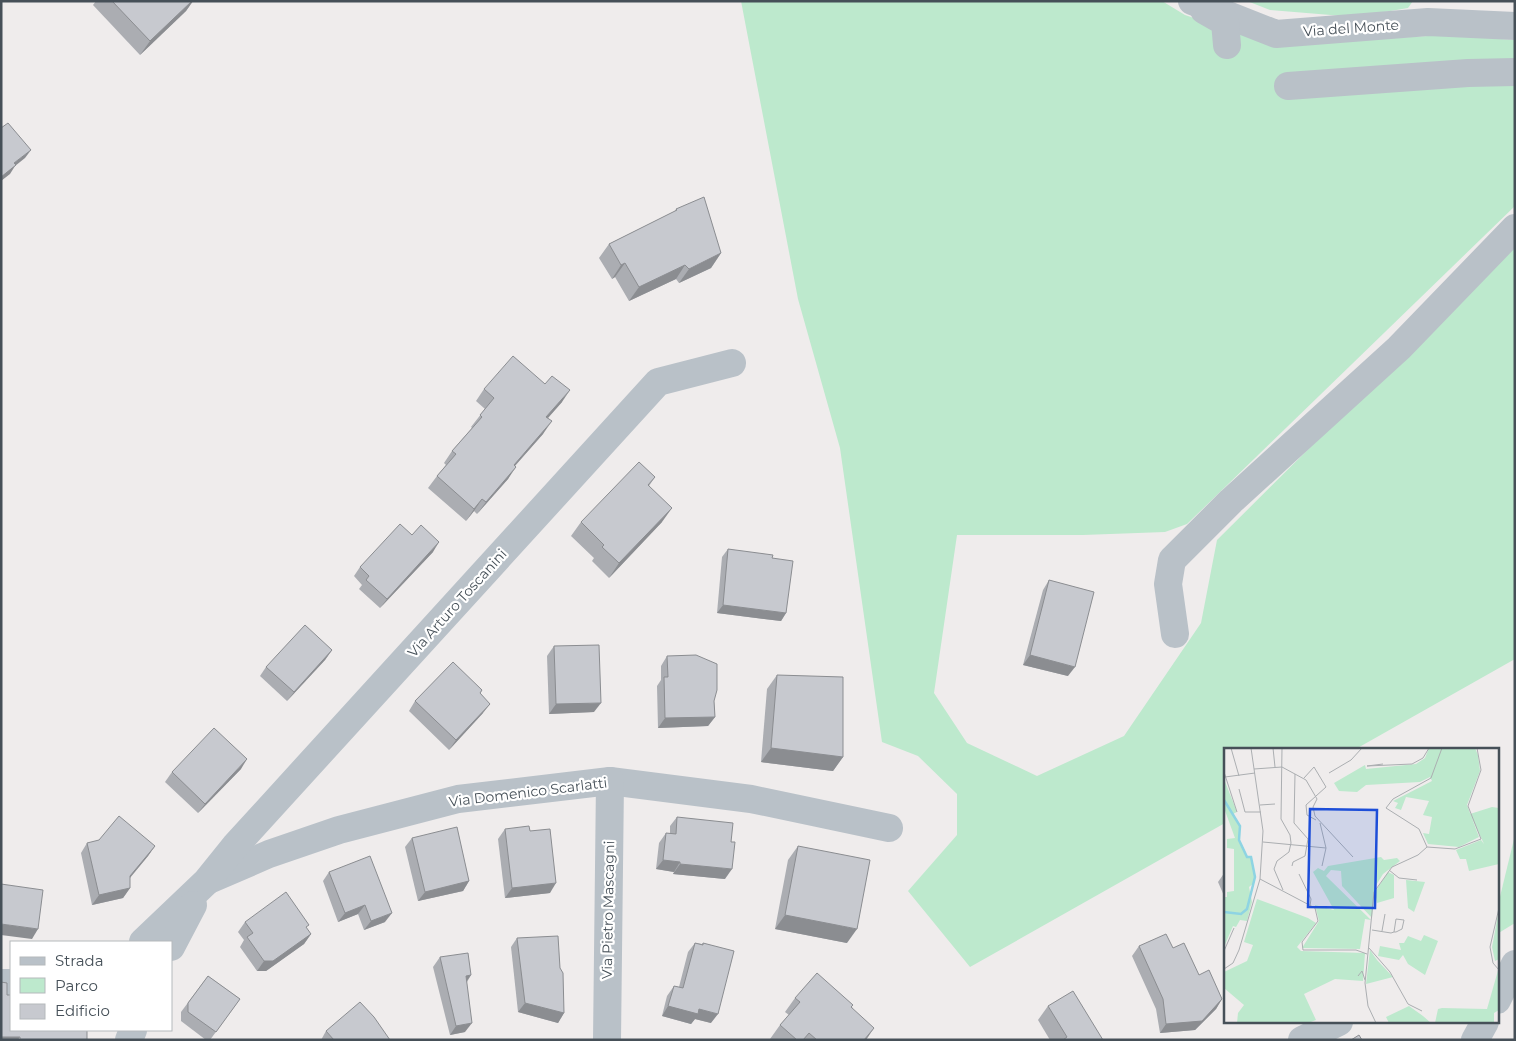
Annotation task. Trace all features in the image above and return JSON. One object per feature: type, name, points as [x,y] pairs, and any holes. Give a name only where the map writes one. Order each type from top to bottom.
[{"type":"street","name":"Via del Monte","points":[[1191,1],[1276,34],[1428,22],[1515,26]]},
{"type":"street","points":[[1191,1],[1225,22],[1227,45]]},
{"type":"street","points":[[1288,86],[1468,73],[1515,72]]},
{"type":"street","points":[[1175,634],[1168,584],[1172,560],[1231,501],[1399,348],[1515,228]]},
{"type":"street","name":"Via Arturo Toscanini","points":[[206,882],[248,832],[658,382],[732,363]]},
{"type":"street","name":"Via Domenico Scarlatti","points":[[206,882],[269,854],[339,830],[458,799],[610,781],[752,799],[890,828]]},
{"type":"street","name":"Via Pietro Mascagni","points":[[607,1040],[610,781]]},
{"type":"street","points":[[144,941],[206,882]]},
{"type":"street","points":[[172,945],[206,882]]},
{"type":"street","points":[[1498,998],[1515,964]]},
{"type":"street","points":[[1302,1040],[1335,1024]]},
{"type":"street","points":[[1475,1040],[1484,1024]]},
{"type":"green space","points":[[741,1],[1162,1],[1185,15],[1274,45],[1445,35],[1515,40],[1515,206],[1187,524],[1165,532],[1083,535],[957,535],[934,693],[967,743],[1037,776],[1124,736],[1201,623],[1217,540],[1515,244],[1515,659],[1358,748],[1224,748],[1224,824],[970,967],[908,891],[957,835],[957,794],[918,756],[882,742],[840,448],[798,299]]},
{"type":"green space","points":[[1247,1],[1413,1],[1408,8],[1355,17],[1270,10]]},
{"type":"green space","points":[[1515,835],[1515,923],[1498,933],[1498,905]]},
{"type":"building","points":[[112,1],[192,1],[150,41]]},
{"type":"building","points":[[8,123],[31,150],[14,163],[16,165],[1,177],[1,128]]},
{"type":"building","points":[[704,197],[721,253],[689,269],[685,265],[639,287],[625,263],[621,265],[609,244],[676,209]]},
{"type":"building","points":[[513,356],[545,384],[552,376],[570,390],[546,417],[552,421],[514,465],[516,467],[486,502],[482,499],[474,509],[437,476],[456,454],[452,451],[482,417],[480,415],[494,398],[484,389]]},
{"type":"building","points":[[639,462],[655,477],[648,485],[672,508],[619,563],[602,547],[604,545],[581,522]]},
{"type":"building","points":[[400,524],[412,535],[421,525],[439,542],[387,599],[366,580],[369,576],[360,567]]},
{"type":"building","points":[[728,549],[773,555],[772,558],[793,561],[786,613],[723,605]]},
{"type":"building","points":[[1049,580],[1094,592],[1075,667],[1030,655]]},
{"type":"building","points":[[305,625],[332,650],[294,692],[266,667]]},
{"type":"building","points":[[599,645],[601,703],[556,704],[554,646]]},
{"type":"building","points":[[696,655],[717,664],[717,690],[714,701],[715,717],[665,718],[664,677],[668,677],[667,656]]},
{"type":"building","points":[[453,662],[482,690],[480,693],[490,704],[456,740],[415,701]]},
{"type":"building","points":[[777,675],[843,677],[843,757],[771,748]]},
{"type":"building","points":[[214,728],[247,759],[205,804],[172,772]]},
{"type":"building","points":[[119,816],[155,846],[130,876],[130,888],[99,895],[87,843],[99,840]]},
{"type":"building","points":[[677,817],[733,823],[731,842],[735,842],[732,869],[680,864],[680,862],[663,860],[666,833],[676,834]]},
{"type":"building","points":[[529,826],[530,831],[550,829],[556,883],[512,888],[505,829]]},
{"type":"building","points":[[457,827],[469,881],[425,892],[412,838]]},
{"type":"building","points":[[798,846],[870,860],[857,929],[785,915]]},
{"type":"building","points":[[370,856],[392,913],[371,921],[365,905],[345,913],[329,872]]},
{"type":"building","points":[[1,884],[43,890],[38,929],[1,924]]},
{"type":"building","points":[[286,892],[309,925],[306,927],[311,934],[273,961],[264,961],[247,937],[253,933],[245,922]]},
{"type":"building","points":[[1166,934],[1173,948],[1184,943],[1199,975],[1209,970],[1222,999],[1202,1021],[1166,1024],[1163,999],[1139,946]]},
{"type":"building","points":[[558,936],[560,968],[563,973],[564,1013],[525,1003],[517,938]]},
{"type":"building","points":[[695,943],[703,945],[703,943],[734,951],[718,1014],[699,1009],[698,1014],[668,1006],[674,986],[683,988]]},
{"type":"building","points":[[468,953],[471,975],[466,976],[472,1023],[456,1026],[440,957]]},
{"type":"building","points":[[817,973],[853,1005],[851,1007],[874,1028],[864,1040],[817,1040],[809,1033],[803,1040],[797,1040],[780,1025],[800,1002],[795,998]]},
{"type":"building","points":[[208,976],[240,999],[216,1032],[188,1012],[188,1003]]},
{"type":"building","points":[[1,982],[7,983],[7,995],[10,995],[10,1031],[87,1031],[87,1040],[20,1040],[20,1037],[1,1037]]},
{"type":"building","points":[[1073,991],[1103,1040],[1063,1040],[1067,1037],[1048,1006]]},
{"type":"building","points":[[360,1002],[374,1017],[390,1040],[334,1040],[326,1031]]},
{"type":"building","points":[[1359,1035],[1362,1040],[1351,1040]]}]
